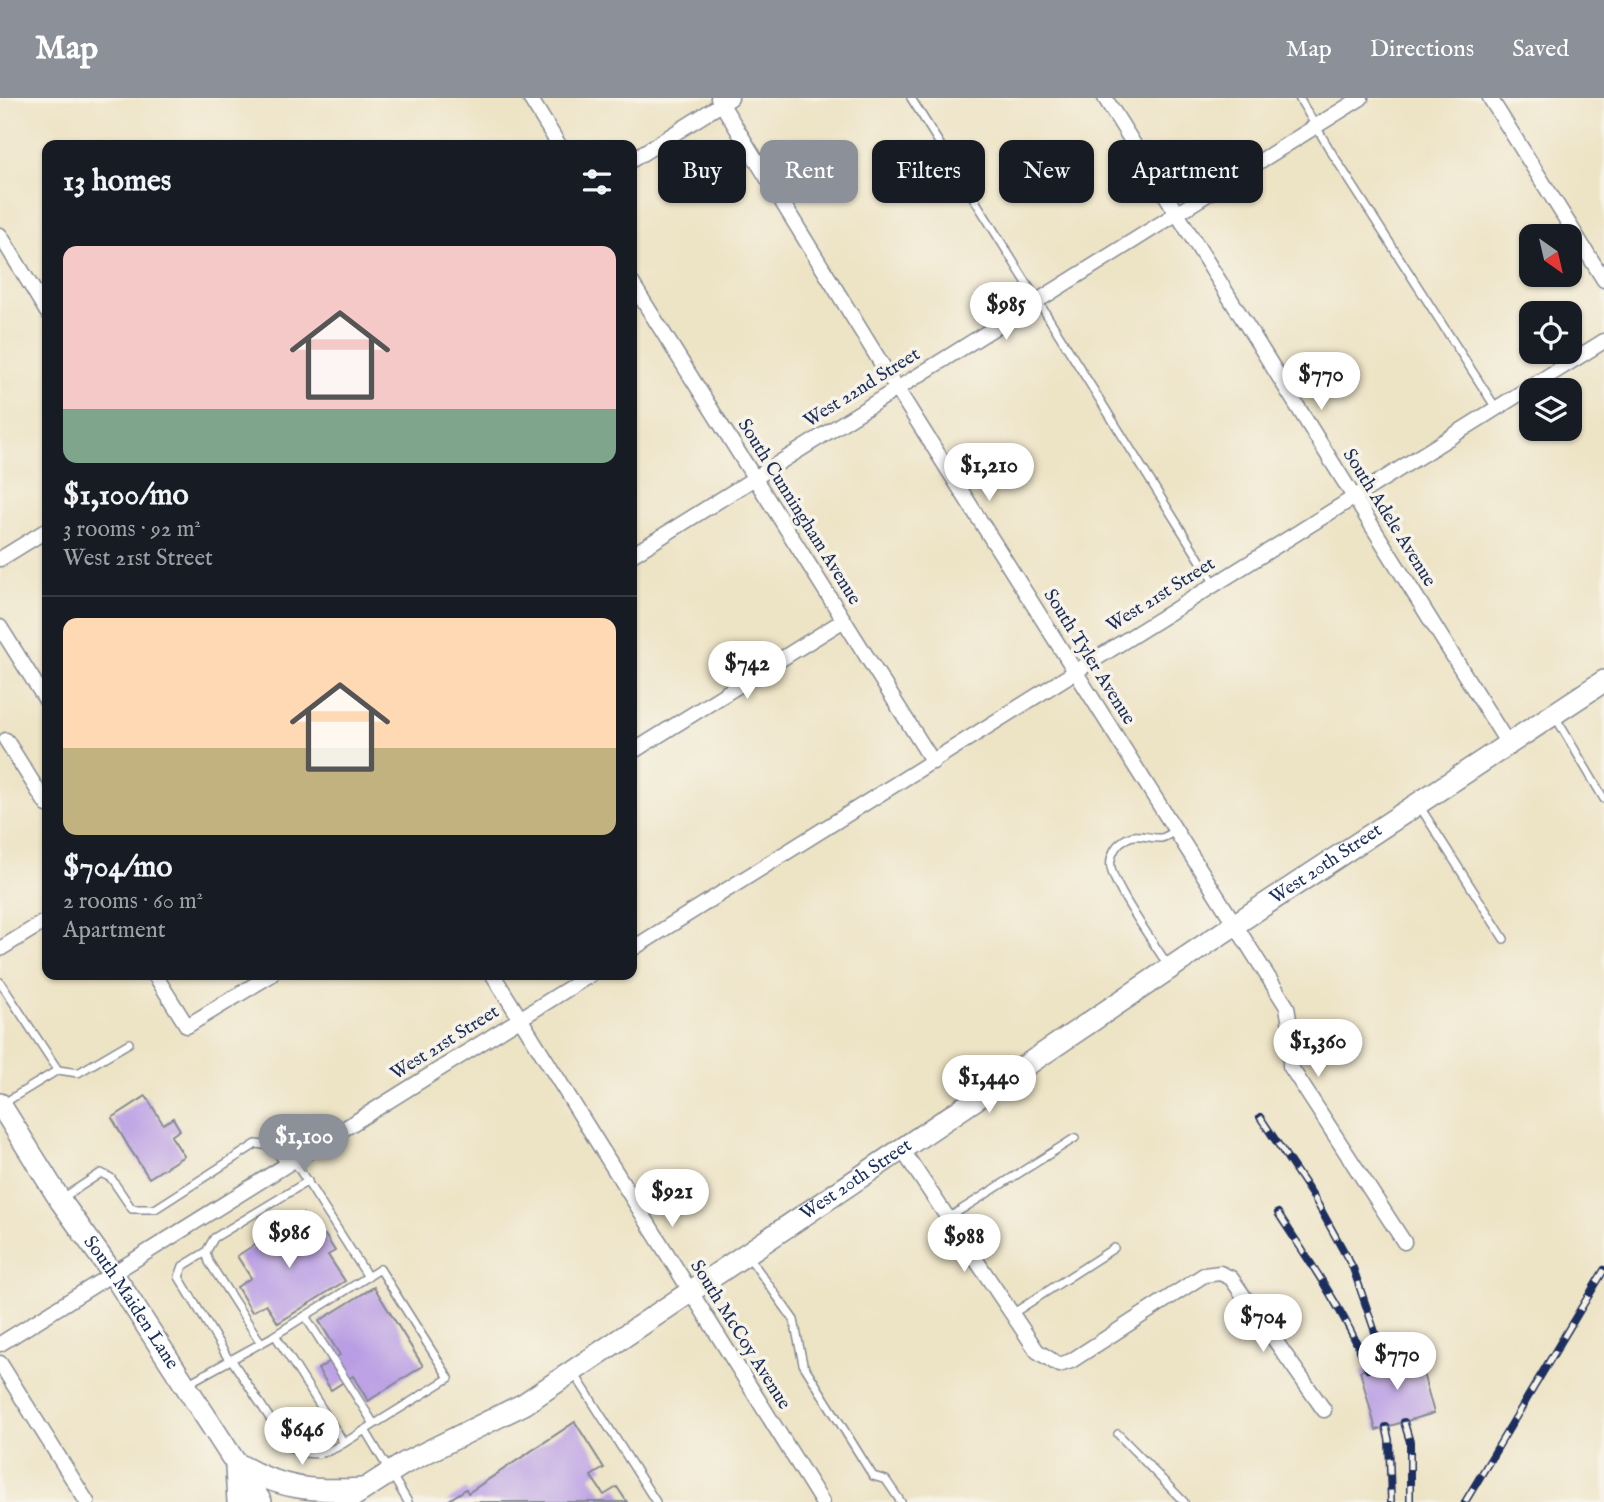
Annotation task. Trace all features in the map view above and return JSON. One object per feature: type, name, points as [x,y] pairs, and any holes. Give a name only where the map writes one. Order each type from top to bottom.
[{"type":"main road","name":"West 20th Street","points":[[344,1502],[360,1496],[405,1463],[524,1404],[1169,968],[1604,681]]},
{"type":"main road","name":"South Maiden Lane","points":[[0,1104],[60,1200],[113,1274],[261,1502]]},
{"type":"main road","points":[[236,1462],[256,1474],[291,1487],[360,1496]]},
{"type":"main road","points":[[236,1462],[239,1502]]},
{"type":"street","points":[[530,98],[556,140]]},
{"type":"street","name":"South Adele Avenue","points":[[1105,98],[1508,744]]},
{"type":"street","name":"West 22nd Street","points":[[637,552],[1361,98]]},
{"type":"street","points":[[1490,98],[1604,280]]},
{"type":"street","points":[[637,157],[723,100]]},
{"type":"street","name":"South Tyler Avenue","points":[[723,100],[897,389],[1287,1007],[1291,1031],[1290,1066],[1404,1242]]},
{"type":"street","points":[[0,235],[42,304]]},
{"type":"street","name":"South Cunningham Avenue","points":[[637,290],[933,762]]},
{"type":"street","name":"West 21st Street","points":[[637,946],[1604,341]]},
{"type":"street","points":[[0,559],[42,533]]},
{"type":"street","points":[[637,749],[844,620]]},
{"type":"street","points":[[0,626],[42,694]]},
{"type":"street","points":[[6,740],[42,796]]},
{"type":"street","points":[[0,949],[42,923]]},
{"type":"street","points":[[158,980],[187,1026],[263,980]]},
{"type":"street","name":"South McCoy Avenue","points":[[495,980],[822,1502]]},
{"type":"street","name":"West 21st Street","points":[[0,1344],[582,980]]},
{"type":"street","points":[[901,1148],[1037,1352],[1059,1365],[1071,1361],[1204,1275],[1225,1274],[1231,1278],[1324,1410]]},
{"type":"street","points":[[0,1363],[88,1502]]},
{"type":"lane","points":[[911,98],[1215,584]]},
{"type":"lane","points":[[1299,98],[1496,409]]},
{"type":"lane","points":[[1553,714],[1604,799]]},
{"type":"lane","points":[[1418,803],[1504,939]]},
{"type":"lane","points":[[1169,968],[1119,886],[1111,862],[1116,848],[1127,838],[1143,835],[1159,838],[1176,831]]},
{"type":"lane","points":[[0,982],[58,1070]]},
{"type":"lane","points":[[0,1104],[58,1070],[78,1073],[129,1043]]},
{"type":"lane","points":[[948,1219],[1075,1138]]},
{"type":"lane","points":[[60,1200],[101,1173],[111,1178],[132,1209],[155,1209],[256,1143],[272,1146],[308,1181],[368,1277]]},
{"type":"lane","points":[[186,1384],[230,1360],[261,1343],[275,1335],[380,1269],[449,1378],[334,1450],[317,1454],[302,1453],[288,1446],[230,1360],[179,1277],[181,1269],[206,1252],[214,1238],[308,1181]]},
{"type":"lane","points":[[1012,1314],[1114,1248]]},
{"type":"lane","points":[[206,1252],[209,1262],[261,1343]]},
{"type":"lane","points":[[745,1253],[794,1320],[803,1364],[873,1476],[886,1480],[901,1502]]},
{"type":"lane","points":[[305,1316],[373,1424]]},
{"type":"lane","points":[[275,1335],[344,1443]]},
{"type":"lane","points":[[572,1370],[656,1502]]},
{"type":"lane","points":[[365,1430],[408,1502]]},
{"type":"lane","points":[[1118,1434],[1184,1502]]},
{"type":"building","points":[[146,1096],[163,1124],[173,1118],[180,1130],[171,1136],[184,1156],[149,1178],[112,1118]]},
{"type":"building","points":[[303,1214],[319,1239],[325,1235],[335,1251],[328,1255],[345,1281],[278,1323],[266,1304],[252,1312],[237,1287],[251,1278],[237,1256]]},
{"type":"building","points":[[374,1287],[423,1366],[368,1401],[353,1376],[331,1390],[318,1369],[340,1355],[319,1321]]},
{"type":"building","points":[[1418,1355],[1434,1413],[1376,1430],[1360,1371]]},
{"type":"building","points":[[575,1422],[604,1468],[591,1476],[604,1495],[617,1487],[627,1502],[446,1502],[466,1489],[468,1493]]},
{"type":"railway","points":[[1260,1117],[1316,1201],[1353,1268],[1386,1364]]},
{"type":"railway","points":[[1278,1213],[1339,1308],[1368,1369]]},
{"type":"railway","points":[[1465,1502],[1604,1270]]},
{"type":"railway","points":[[1404,1422],[1410,1442],[1410,1502]]},
{"type":"railway","points":[[1386,1427],[1389,1440],[1391,1502]]}]
